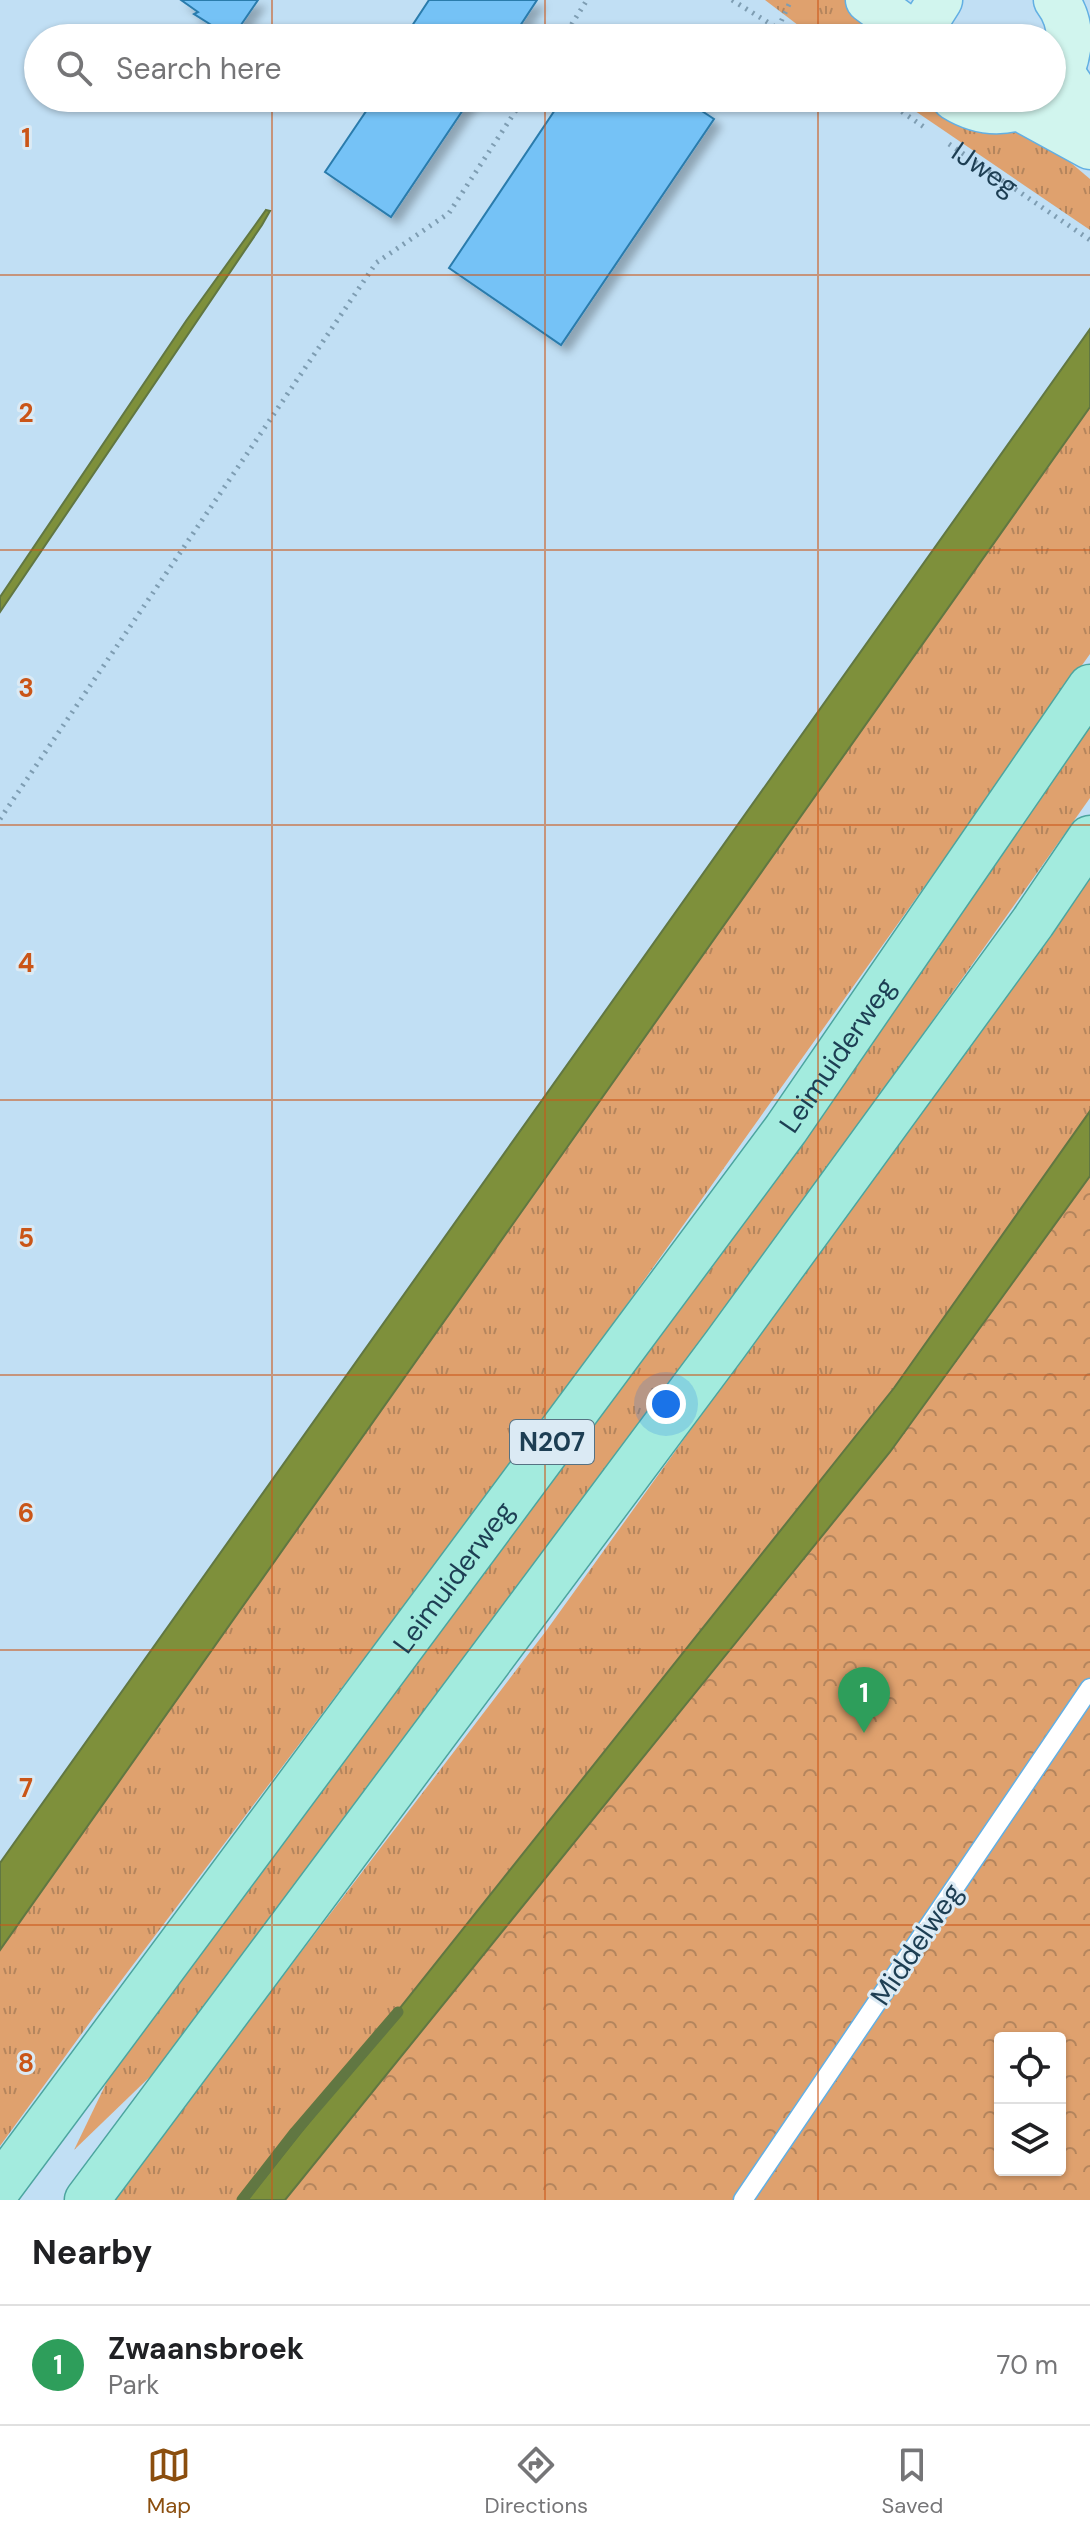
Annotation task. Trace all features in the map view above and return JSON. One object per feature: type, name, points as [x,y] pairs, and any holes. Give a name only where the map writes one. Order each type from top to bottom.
[{"type":"main road","name":"Leimuiderweg","points":[[0,2187],[786,1129],[1090,687]]},
{"type":"main road","name":"N207","points":[[87,2200],[725,1345],[1024,935],[1090,838]]},
{"type":"street","points":[[868,0],[900,24]]},
{"type":"street","points":[[927,24],[940,0]]},
{"type":"street","points":[[1059,1],[1066,16],[1069,37],[1066,55]]},
{"type":"street","points":[[1066,103],[1090,114]]},
{"type":"street","points":[[944,116],[965,112]]},
{"type":"street","points":[[1061,112],[1090,147]]},
{"type":"lane","name":"Middelweg","points":[[743,2200],[1090,1688]]},
{"type":"path","points":[[572,24],[587,0]]},
{"type":"path","points":[[732,0],[771,24]]},
{"type":"path","points":[[780,24],[791,0]]},
{"type":"path","points":[[0,819],[376,263],[449,213],[515,112]]},
{"type":"path","name":"IJweg","points":[[947,142],[1090,240]]},
{"type":"green space","points":[[765,0],[850,0],[891,24],[797,24]]},
{"type":"green space","points":[[917,112],[978,112],[1022,128],[1090,179],[1090,230]]},
{"type":"green space","points":[[1090,407],[1090,654],[563,1394],[0,2146],[0,1950]]},
{"type":"green space","points":[[1090,721],[1090,798],[748,1281],[158,2069],[74,2150],[128,2038]]},
{"type":"green space","points":[[1090,874],[1090,1111],[894,1388],[247,2200],[112,2200],[546,1631]]},
{"type":"green space","points":[[1090,1146],[1090,2200],[259,2200]]},
{"type":"shaded area","points":[[266,210],[270,211],[262,225],[0,612],[0,597],[186,321]]},
{"type":"shaded area","points":[[1090,329],[1090,407],[0,1950],[0,1863]]},
{"type":"shaded area","points":[[1090,1111],[1090,1176],[890,1452],[285,2200],[247,2200],[894,1388]]},
{"type":"building","points":[[181,0],[258,0],[242,24],[210,24],[194,14],[198,12]]},
{"type":"building","points":[[429,0],[537,0],[521,24],[413,24]]},
{"type":"building","points":[[366,112],[462,112],[391,217],[325,172]]},
{"type":"building","points":[[554,112],[703,112],[714,119],[561,345],[449,268]]},
{"type":"waterway","points":[[242,2200],[295,2132],[398,2012]]},
{"type":"place","name":"Zwaansbroek","points":[[864,1733]]}]
